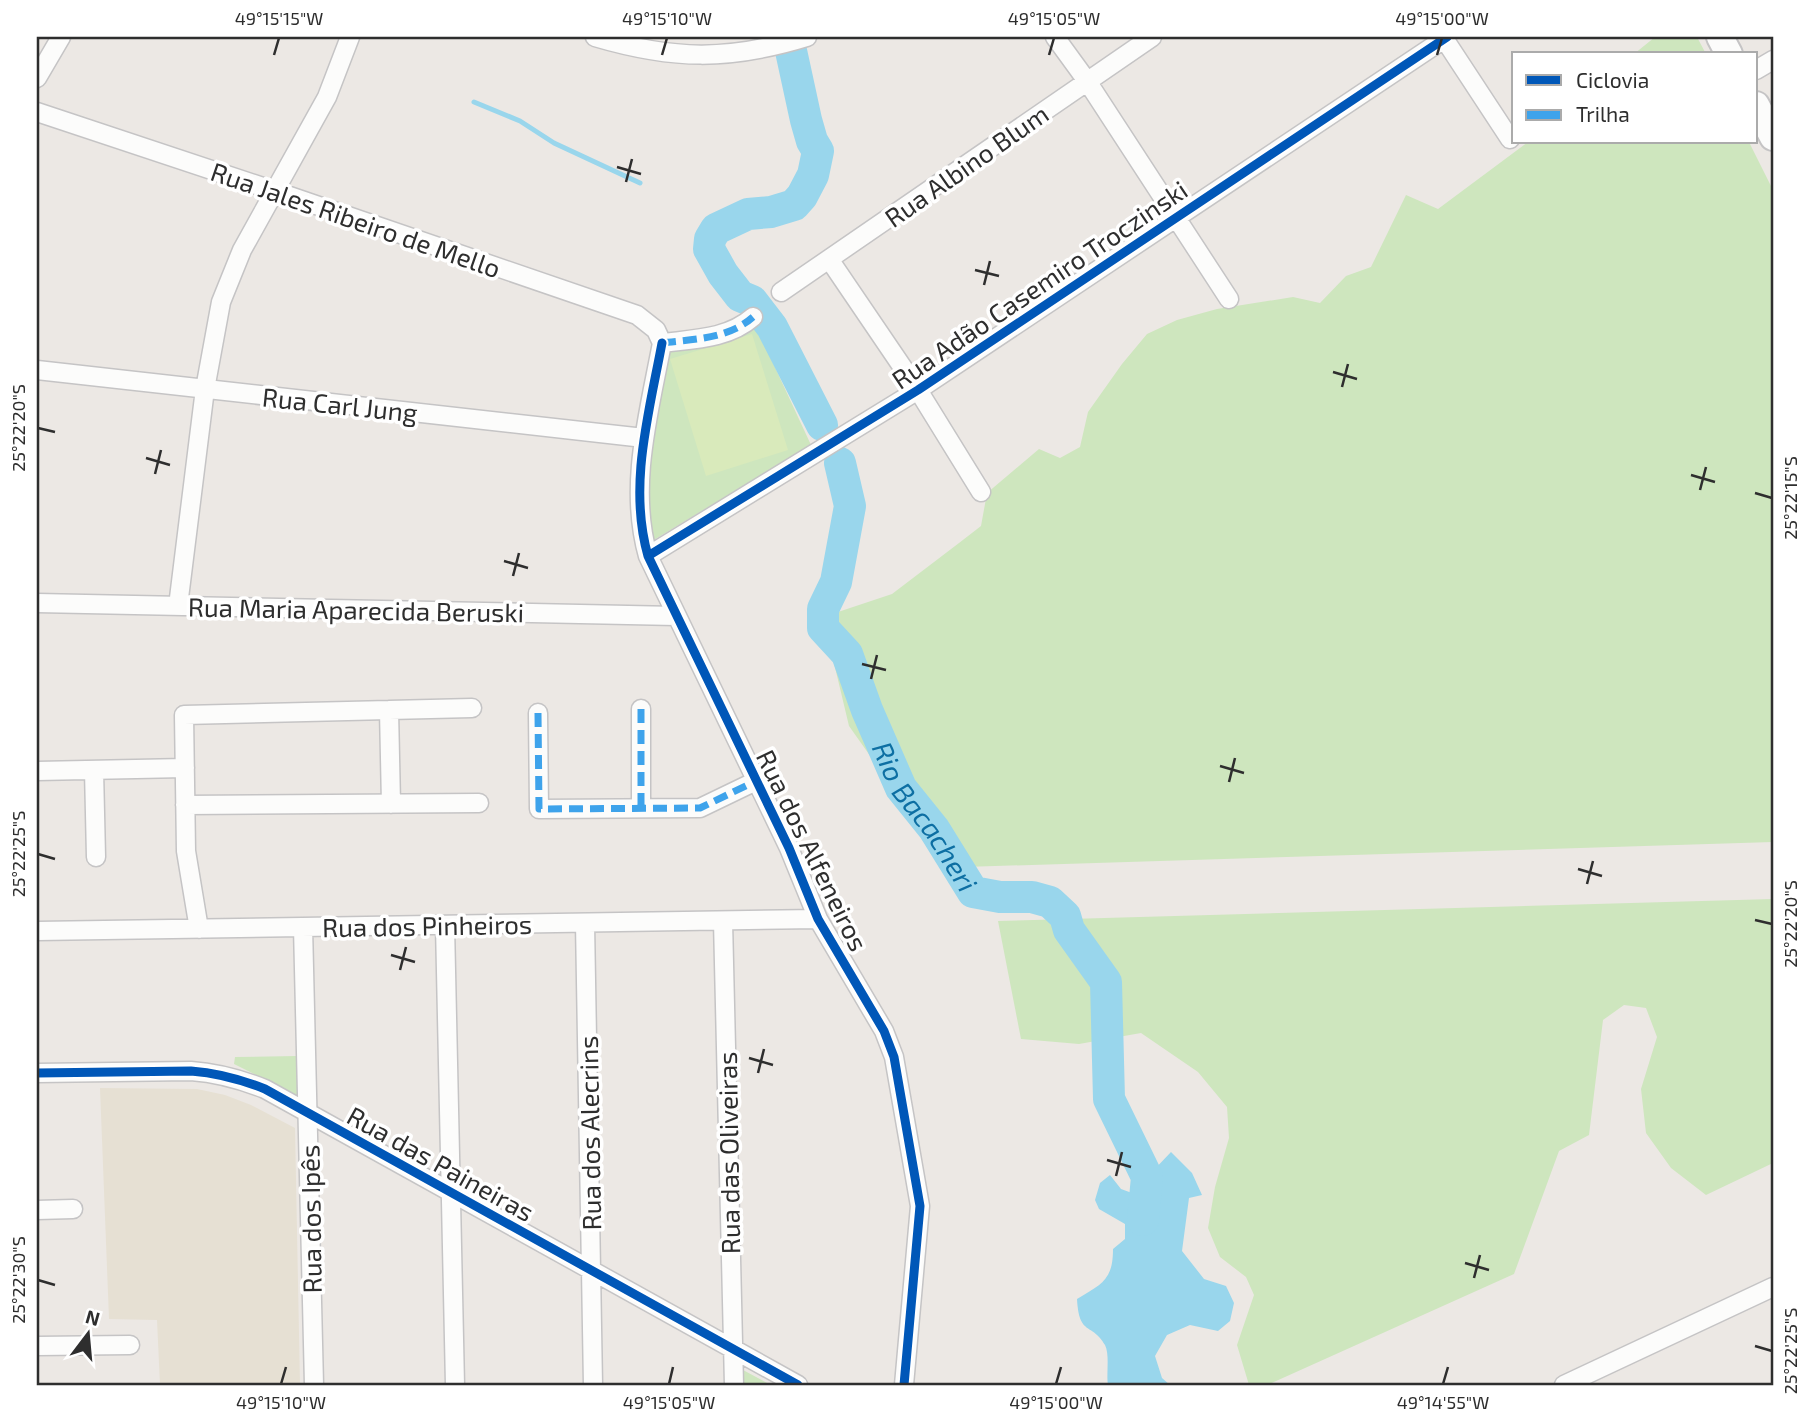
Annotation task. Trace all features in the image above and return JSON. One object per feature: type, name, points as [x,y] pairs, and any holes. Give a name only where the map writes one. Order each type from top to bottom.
[{"type":"main road","points":[[1758,108],[1773,137]]},
{"type":"street","points":[[37,78],[61,37]]},
{"type":"street","points":[[178,606],[205,389],[221,302],[229,277],[327,97],[350,37]]},
{"type":"street","points":[[595,37],[686,56],[717,56],[778,46],[804,38]]},
{"type":"street","points":[[1055,37],[1087,81],[1229,299]]},
{"type":"street","name":"Rua Albino Blum","points":[[781,292],[1152,37]]},
{"type":"street","points":[[1445,37],[1510,139]]},
{"type":"street","name":"Rua Adão Casemiro Troczinski","points":[[648,556],[918,390],[1445,37]]},
{"type":"street","name":"Rua Jales Ribeiro de Mello","points":[[37,112],[637,315],[656,330],[663,343]]},
{"type":"street","points":[[829,259],[918,390],[981,492]]},
{"type":"street","points":[[663,343],[727,333],[753,317]]},
{"type":"street","name":"Rua dos Alfeneiros","points":[[663,343],[644,438],[638,504],[641,532],[648,556],[789,848],[818,919],[884,1031],[894,1057],[920,1206],[904,1385]]},
{"type":"street","name":"Rua Carl Jung","points":[[37,370],[644,438]]},
{"type":"street","name":"Rua Maria Aparecida Beruski","points":[[37,603],[676,616]]},
{"type":"street","points":[[199,929],[186,851],[184,715],[472,708]]},
{"type":"street","points":[[641,709],[641,807]]},
{"type":"street","points":[[389,710],[391,804]]},
{"type":"street","points":[[538,713],[539,809],[701,808],[756,780]]},
{"type":"street","points":[[37,771],[185,768]]},
{"type":"street","points":[[94,770],[96,857]]},
{"type":"street","points":[[185,806],[479,803]]},
{"type":"street","name":"Rua dos Pinheiros","points":[[37,931],[818,919]]},
{"type":"street","name":"Rua das Oliveiras","points":[[723,920],[734,1385]]},
{"type":"street","name":"Rua dos Alecrins","points":[[585,923],[593,1385]]},
{"type":"street","points":[[445,925],[455,1385]]},
{"type":"street","name":"Rua dos Ipês","points":[[303,927],[314,1385]]},
{"type":"street","name":"Rua das Paineiras","points":[[37,1073],[215,1073],[253,1084],[798,1385]]},
{"type":"street","points":[[37,1210],[73,1209]]},
{"type":"street","points":[[1564,1385],[1773,1287]]},
{"type":"street","points":[[37,1346],[130,1345]]},
{"type":"shaded area","points":[[100,1088],[197,1089],[225,1095],[251,1105],[295,1128],[300,1385],[160,1385],[157,1320],[109,1319]]},
{"type":"green space","points":[[1655,37],[1697,37],[1705,52],[1636,52]]},
{"type":"green space","points":[[1525,144],[1750,144],[1773,190],[1773,842],[964,867],[919,825],[849,726],[823,617],[892,594],[981,526],[987,493],[1039,449],[1060,458],[1080,447],[1088,412],[1147,334],[1177,320],[1217,309],[1293,297],[1320,303],[1346,276],[1371,267],[1406,195],[1438,209]]},
{"type":"green space","points":[[755,324],[811,445],[652,541],[646,495],[647,470],[667,347]]},
{"type":"green space","points":[[752,334],[788,450],[706,476],[670,359]]},
{"type":"green space","points":[[1773,899],[1773,1163],[1706,1195],[1671,1168],[1646,1133],[1641,1089],[1657,1037],[1646,1008],[1624,1005],[1603,1020],[1589,1135],[1559,1151],[1514,1274],[1267,1385],[1249,1385],[1237,1345],[1254,1295],[1246,1277],[1220,1257],[1208,1228],[1215,1187],[1229,1138],[1227,1107],[1198,1072],[1141,1033],[1079,1044],[1021,1039],[998,921]]},
{"type":"green space","points":[[297,1056],[298,1096],[234,1064],[235,1057]]},
{"type":"green space","points":[[743,1370],[771,1385],[744,1385]]},
{"type":"water","points":[[1171,1152],[1192,1173],[1202,1195],[1189,1198],[1182,1251],[1204,1279],[1226,1286],[1234,1303],[1230,1321],[1218,1331],[1190,1325],[1167,1335],[1155,1356],[1162,1378],[1170,1385],[1108,1385],[1105,1345],[1083,1324],[1077,1299],[1099,1285],[1108,1274],[1113,1249],[1125,1239],[1125,1224],[1099,1209],[1095,1200],[1100,1183],[1110,1175],[1121,1189],[1132,1193]]},
{"type":"waterway","name":"Rio Bacacheri","points":[[788,37],[806,120],[818,151],[813,175],[794,205],[771,212],[748,214],[716,229],[710,239],[709,249],[740,296],[752,301],[772,327],[822,425]]},
{"type":"waterway","points":[[474,102],[520,121],[554,143],[640,183]]},
{"type":"waterway","points":[[708,224],[716,229]]},
{"type":"waterway","name":"Rio Bacacheri","points":[[840,463],[850,506],[836,582],[823,609],[823,628],[847,654],[867,710],[901,788],[934,829],[973,892],[1000,897],[1032,897],[1050,902],[1065,916],[1069,930],[1106,982],[1109,1099],[1147,1177],[1143,1220]]},
{"type":"marked path","points":[[662,343],[722,334],[753,317]]},
{"type":"marked path","points":[[641,709],[641,807]]},
{"type":"marked path","points":[[538,713],[539,809],[700,808],[756,781]]},
{"type":"cycle path","points":[[648,556],[918,390],[1447,37]]},
{"type":"cycle path","points":[[662,343],[640,476],[642,530],[648,556],[789,848],[818,919],[884,1031],[894,1057],[920,1206],[904,1385]]},
{"type":"cycle path","points":[[37,1073],[191,1071],[229,1077],[265,1089],[798,1385]]}]
